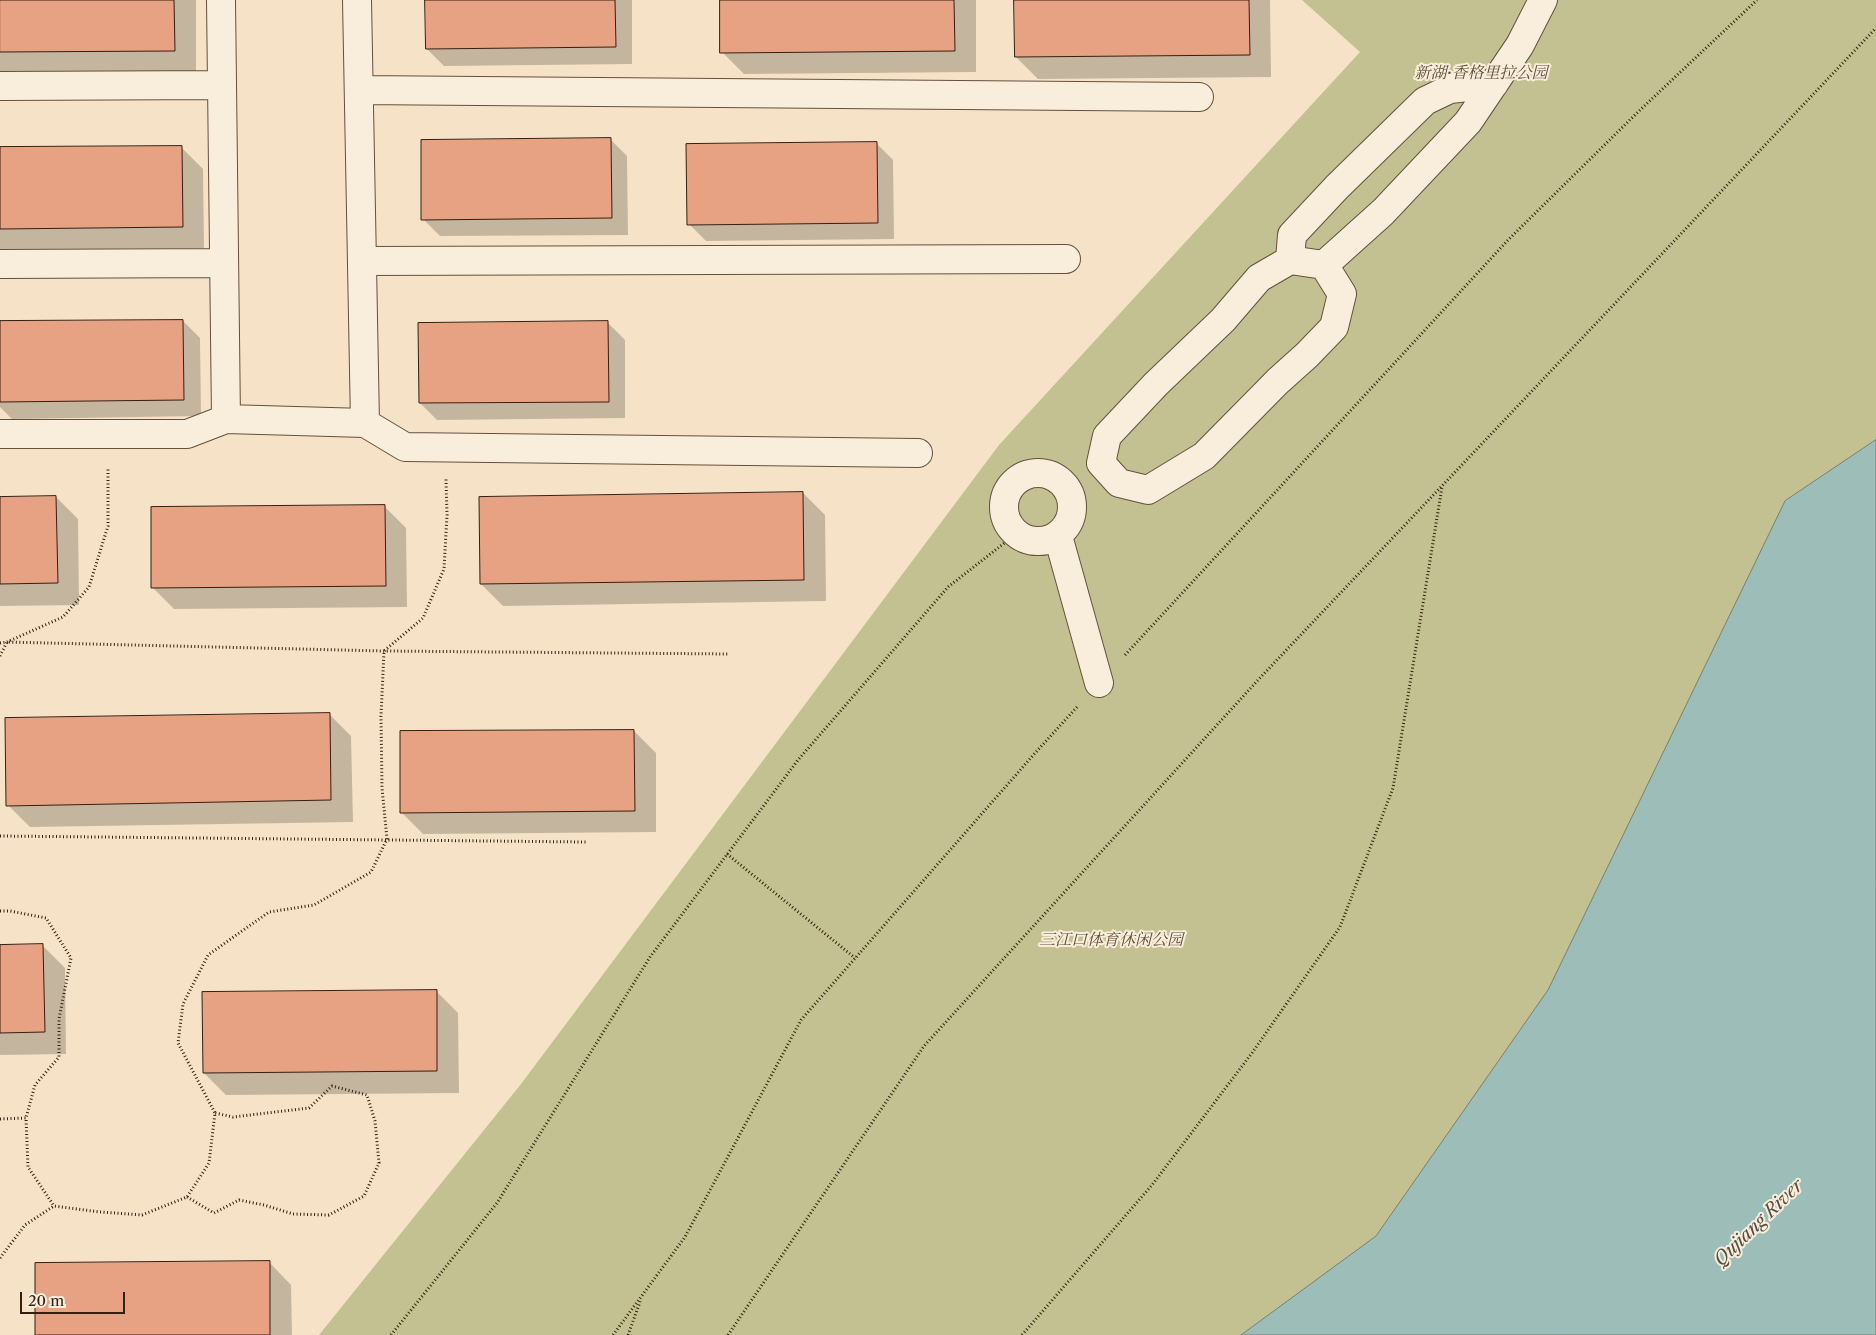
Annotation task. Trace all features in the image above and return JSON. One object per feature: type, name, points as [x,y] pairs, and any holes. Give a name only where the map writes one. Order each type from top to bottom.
[{"type":"street","points":[[221,0],[226,419]]},
{"type":"street","points":[[357,0],[366,423]]},
{"type":"street","points":[[1324,265],[1383,212],[1462,129],[1520,45],[1543,0]]},
{"type":"street","points":[[1290,260],[1292,235],[1337,187],[1425,101],[1450,89],[1494,84]]},
{"type":"street","points":[[0,86],[222,85]]},
{"type":"street","points":[[359,90],[1199,97]]},
{"type":"street","points":[[362,261],[1066,259]]},
{"type":"street","points":[[1070,493],[1101,462],[1107,436],[1156,384],[1223,320],[1259,278],[1290,260],[1324,265],[1342,294],[1334,327],[1204,456],[1148,490],[1119,483],[1101,462]]},
{"type":"street","points":[[0,264],[224,263]]},
{"type":"street","points":[[0,434],[187,434],[226,419],[366,423],[405,447],[918,453]]},
{"type":"street","points":[[1043,472],[1049,474],[1064,483],[1070,493],[1073,505],[1066,527],[1058,536],[1048,540],[1037,542],[1016,534],[1004,515],[1003,504],[1006,493],[1021,476],[1043,472]]},
{"type":"street","points":[[1058,536],[1099,683]]},
{"type":"path","points":[[613,1335],[685,1237],[801,1020],[1036,752],[1508,240],[1757,0]]},
{"type":"path","points":[[728,1335],[924,1046],[1258,680],[1876,28]]},
{"type":"path","points":[[0,656],[7,642],[63,618],[89,587],[108,526],[108,434]]},
{"type":"path","points":[[0,1258],[25,1225],[54,1206],[142,1215],[187,1197],[209,1163],[215,1113],[178,1043],[183,1004],[208,955],[269,912],[314,905],[370,872],[387,839],[382,788],[381,716],[384,651],[423,618],[444,569],[447,515],[446,447]]},
{"type":"path","points":[[1022,1335],[1152,1185],[1252,1053],[1340,928],[1393,788],[1443,485]]},
{"type":"path","points":[[392,1335],[497,1203],[650,957],[798,760],[948,587],[1016,534]]},
{"type":"path","points":[[0,642],[384,651],[729,654]]},
{"type":"path","points":[[0,836],[586,842]]},
{"type":"path","points":[[727,854],[855,958]]},
{"type":"path","points":[[0,912],[10,911],[46,918],[71,958],[59,1019],[59,1058],[35,1085],[26,1118],[28,1167],[54,1206]]},
{"type":"path","points":[[187,1197],[214,1213],[239,1200],[293,1214],[329,1215],[364,1196],[379,1163],[375,1121],[367,1095],[332,1086],[309,1108],[233,1117],[215,1113]]},
{"type":"path","points":[[0,1119],[26,1118]]},
{"type":"path","points":[[628,1335],[643,1294]]},
{"type":"green space","name":"三江口体育休闲公园","points":[[1302,0],[1876,0],[1876,440],[1785,501],[1548,990],[1376,1236],[1241,1335],[319,1335],[521,1084],[999,445],[1360,52]]},
{"type":"water","name":"Qujiang River","points":[[1876,440],[1876,1335],[1241,1335],[1376,1236],[1548,990],[1785,501]]},
{"type":"building","points":[[0,0],[174,0],[175,51],[0,52]]},
{"type":"building","points":[[425,0],[615,0],[616,47],[426,49]]},
{"type":"building","points":[[720,0],[954,0],[955,51],[720,53]]},
{"type":"building","points":[[1014,0],[1249,0],[1250,55],[1015,57]]},
{"type":"building","points":[[611,138],[612,218],[421,220],[421,140]]},
{"type":"building","points":[[877,142],[878,223],[687,225],[686,144]]},
{"type":"building","points":[[182,146],[183,227],[0,229],[0,147]]},
{"type":"building","points":[[183,320],[184,400],[0,402],[0,321]]},
{"type":"building","points":[[608,321],[609,402],[419,403],[418,323]]},
{"type":"building","points":[[803,492],[804,580],[480,584],[479,497]]},
{"type":"building","points":[[56,496],[58,583],[0,584],[0,497]]},
{"type":"building","points":[[385,505],[386,586],[151,588],[151,507]]},
{"type":"building","points":[[330,713],[331,800],[6,806],[5,718]]},
{"type":"building","points":[[634,730],[635,811],[400,813],[400,731]]},
{"type":"building","points":[[43,944],[45,1032],[0,1033],[0,945]]},
{"type":"building","points":[[437,990],[437,1071],[203,1073],[202,992]]},
{"type":"building","points":[[270,1261],[270,1335],[35,1335],[35,1263]]},
{"type":"park label","name":"新湖·香格里拉公园","points":[[1481,73]]}]
